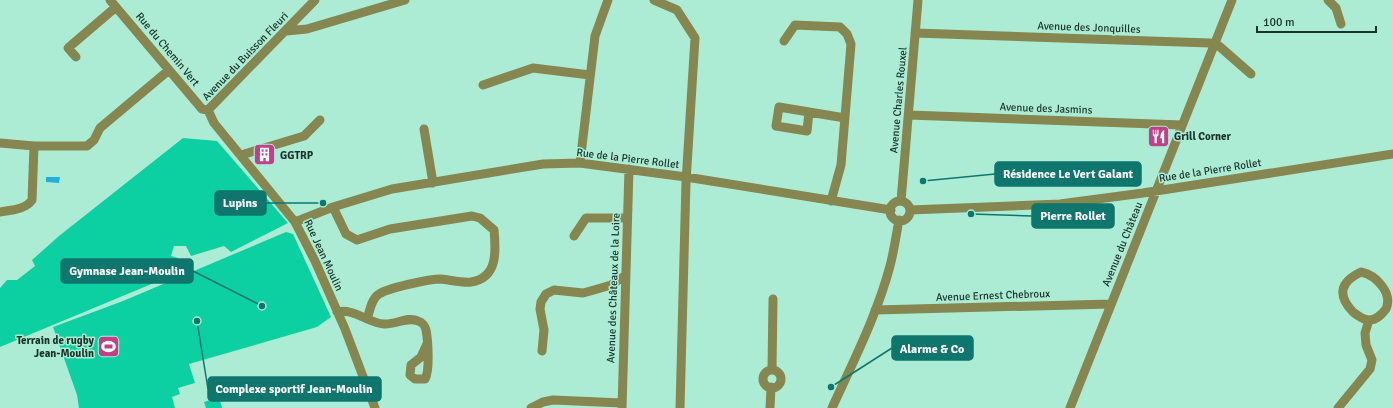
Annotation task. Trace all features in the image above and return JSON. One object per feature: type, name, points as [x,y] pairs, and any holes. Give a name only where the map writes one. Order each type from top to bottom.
[{"type":"street","name":"Avenue du Buisson Fleuri","points":[[208,110],[315,0]]},
{"type":"street","points":[[286,31],[307,30],[405,0]]},
{"type":"street","points":[[580,163],[596,31],[608,0]]},
{"type":"street","points":[[654,0],[677,10],[695,38],[686,177],[680,408]]},
{"type":"street","name":"Avenue Charles Rouxel","points":[[901,201],[918,0]]},
{"type":"street","name":"Avenue du Château","points":[[1070,408],[1232,0]]},
{"type":"street","points":[[1328,0],[1336,8],[1341,24]]},
{"type":"street","points":[[76,57],[68,48],[113,3]]},
{"type":"street","name":"Rue du Chemin Vert","points":[[113,3],[202,109],[208,110]]},
{"type":"street","points":[[784,41],[794,25],[840,27],[848,34],[851,44],[841,165],[831,201]]},
{"type":"street","name":"Avenue des Jonquilles","points":[[915,32],[1215,44]]},
{"type":"street","points":[[1215,44],[1251,74]]},
{"type":"street","points":[[483,85],[533,68],[590,75]]},
{"type":"street","points":[[0,143],[34,146],[87,146],[94,140],[100,128],[169,70]]},
{"type":"street","name":"Rue Jean Moulin","points":[[208,110],[214,123],[295,222],[315,261],[337,312],[375,408]]},
{"type":"street","points":[[809,112],[845,118]]},
{"type":"street","name":"Avenue des Jasmins","points":[[909,115],[1182,125]]},
{"type":"street","points":[[241,155],[304,136],[320,120]]},
{"type":"street","points":[[424,129],[433,183]]},
{"type":"street","points":[[0,212],[21,208],[29,204],[32,200],[34,146]]},
{"type":"street","name":"Rue de la Pierre Rollet","points":[[910,210],[1038,206],[1156,191],[1393,154]]},
{"type":"street","name":"Rue de la Pierre Rollet","points":[[295,222],[333,207],[392,189],[543,164],[580,163],[686,177],[891,210]]},
{"type":"street","name":"Avenue des Châteaux de la Loire","points":[[622,406],[629,169]]},
{"type":"street","points":[[901,201],[908,205],[910,210],[907,218],[899,220],[892,216],[891,210],[895,203],[901,201]]},
{"type":"street","points":[[333,207],[346,234],[357,240],[390,229],[472,216],[480,218],[494,230],[496,255],[494,265],[489,273],[480,280],[470,282],[438,279],[415,282],[379,294],[373,301],[367,319]]},
{"type":"street","points":[[574,236],[586,218],[627,218]]},
{"type":"street","points":[[832,408],[876,310],[890,265],[899,220]]},
{"type":"street","points":[[1361,272],[1368,273],[1387,290],[1390,299],[1387,307],[1380,316],[1369,320],[1358,316],[1342,298],[1342,290],[1353,276],[1361,272]]},
{"type":"street","points":[[542,351],[544,330],[540,302],[546,294],[554,290],[582,293],[610,285],[626,275]]},
{"type":"street","points":[[772,370],[773,299]]},
{"type":"street","name":"Avenue Ernest Chebroux","points":[[876,310],[1112,304]]},
{"type":"street","points":[[337,312],[346,312],[385,324],[413,320],[418,321],[426,328],[427,344]]},
{"type":"street","points":[[1338,408],[1370,369],[1372,360],[1366,345],[1365,333],[1369,320]]},
{"type":"street","points":[[772,370],[780,373],[781,379],[777,386],[771,387],[766,385],[763,377],[766,372],[772,370]]},
{"type":"street","points":[[770,408],[771,387]]},
{"type":"street","points":[[531,408],[542,402],[553,400],[622,406]]},
{"type":"green space","points":[[183,138],[217,141],[288,223],[231,252],[224,246],[191,256],[186,246],[174,246],[171,256],[178,258],[178,273],[0,347],[0,288],[7,280],[17,280],[35,266],[32,260],[59,236]]},
{"type":"green space","points":[[286,232],[293,234],[331,317],[317,327],[189,364],[195,383],[178,388],[180,394],[172,397],[175,408],[79,408],[77,395],[53,327],[123,301]]},
{"type":"green space","points":[[219,397],[222,408],[206,408],[204,402]]},
{"type":"water","points":[[46,177],[60,177],[59,183],[46,182]]},
{"type":"place","name":"Grill Corner","points":[[1159,136]]},
{"type":"place","name":"GGTRP","points":[[264,155]]},
{"type":"place","name":"Résidence Le Vert Galant","points":[[923,181]]},
{"type":"place","name":"Lupins","points":[[323,203]]},
{"type":"place","name":"Pierre Rollet","points":[[971,214]]},
{"type":"place","name":"Gymnase Jean-Moulin","points":[[262,306]]},
{"type":"place","name":"Complexe sportif Jean-Moulin","points":[[197,321]]},
{"type":"place","name":"Terrain de rugby Jean-Moulin","points":[[109,346]]},
{"type":"place","name":"Alarme & Co","points":[[831,387]]}]
